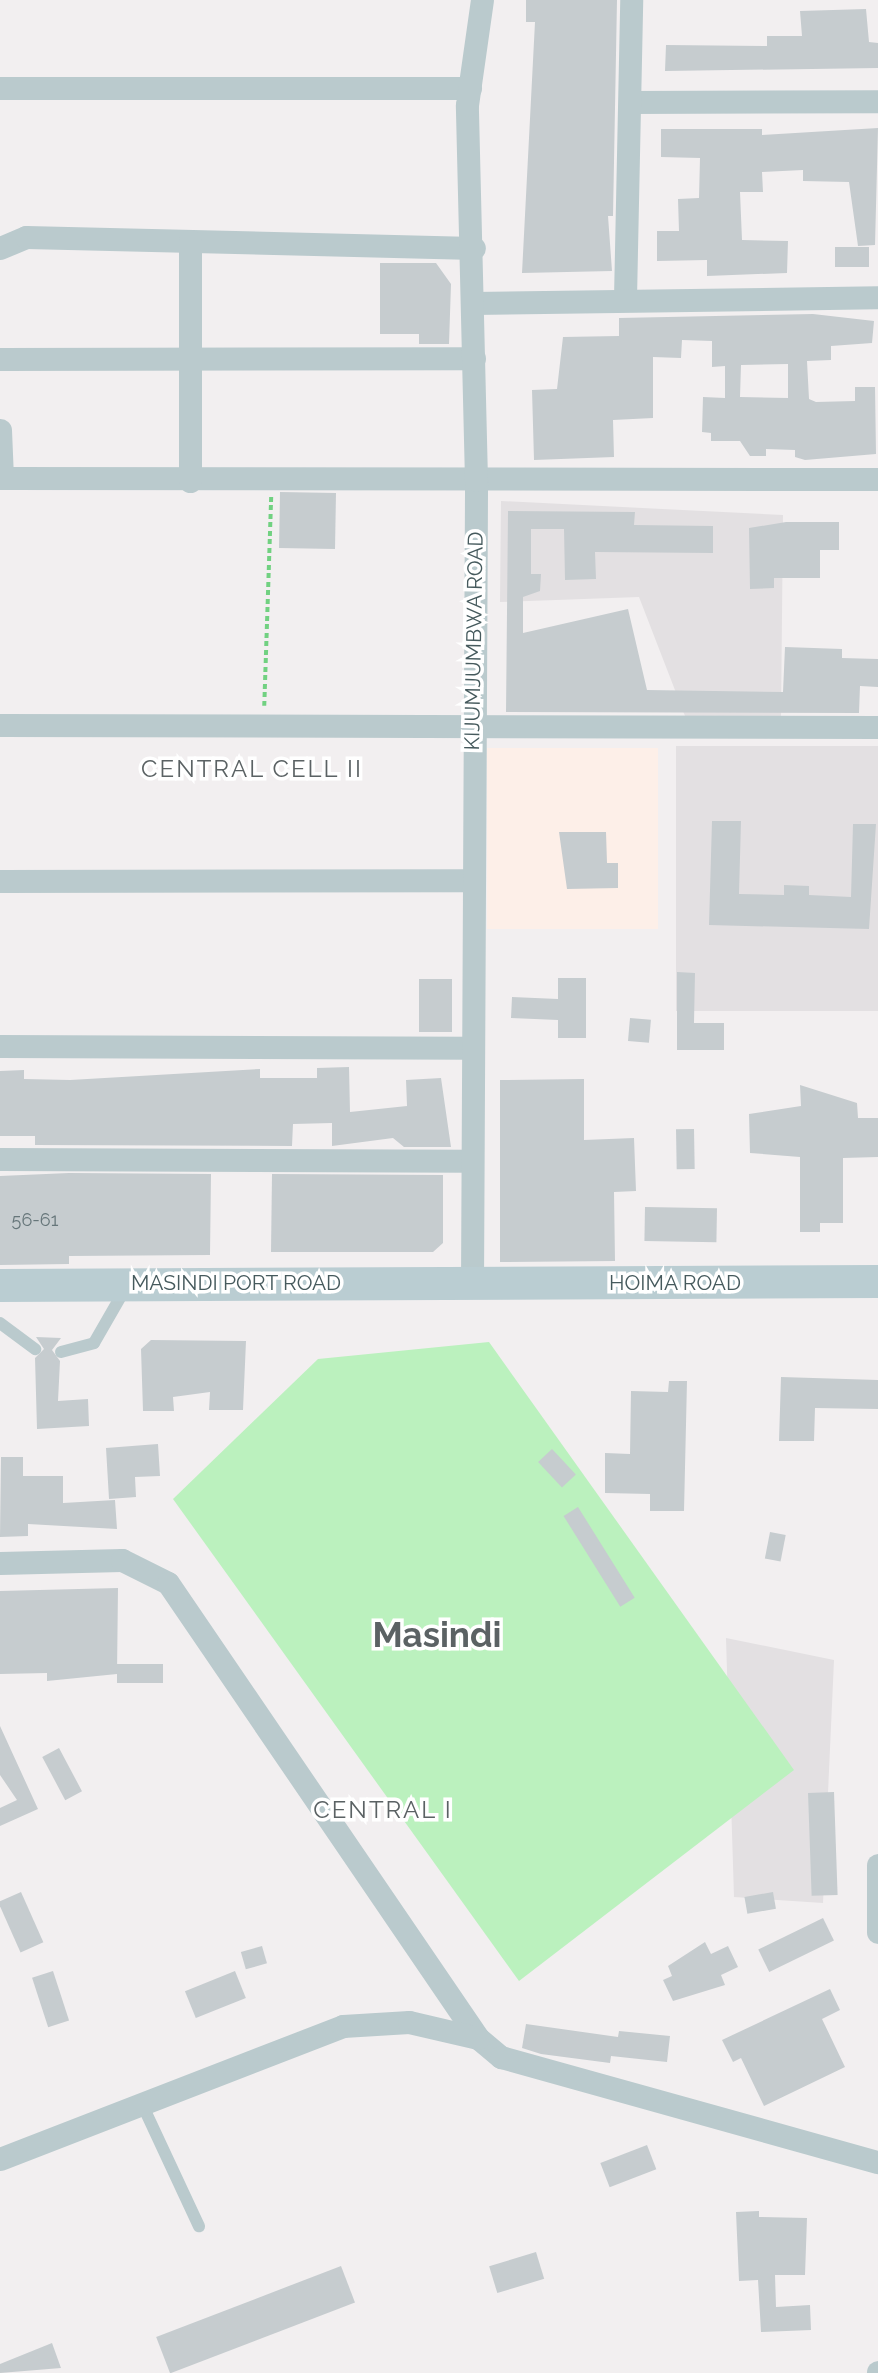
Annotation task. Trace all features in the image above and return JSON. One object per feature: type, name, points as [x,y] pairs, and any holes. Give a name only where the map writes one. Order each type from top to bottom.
[{"type":"main road","name":"HOIMA ROAD","points":[[472,1284],[878,1281]]},
{"type":"main road","name":"MASINDI PORT ROAD","points":[[0,1285],[129,1282],[472,1284]]},
{"type":"street","name":"KIJUMJUMBWA ROAD","points":[[472,1284],[469,1161],[476,480],[470,88],[482,0]]},
{"type":"street","points":[[625,298],[631,0]]},
{"type":"street","points":[[0,88],[470,88]]},
{"type":"street","points":[[631,102],[878,101]]},
{"type":"street","points":[[0,248],[26,237],[474,248]]},
{"type":"street","points":[[190,241],[190,481]]},
{"type":"street","points":[[473,303],[625,298],[878,297]]},
{"type":"street","points":[[0,359],[192,354],[474,358]]},
{"type":"street","points":[[0,430],[1,478],[271,482],[878,479]]},
{"type":"street","points":[[0,725],[264,722],[878,727]]},
{"type":"street","points":[[0,881],[471,880]]},
{"type":"street","points":[[0,1045],[470,1048]]},
{"type":"street","points":[[0,1159],[469,1161]]},
{"type":"street","points":[[0,1563],[122,1560],[168,1584],[478,2038]]},
{"type":"street","points":[[878,1866],[878,1932]]},
{"type":"street","points":[[0,2159],[343,2026],[410,2022],[478,2038],[531,2070],[686,2104],[878,2162]]},
{"type":"lane","points":[[61,1352],[94,1343],[129,1282]]},
{"type":"lane","points":[[0,1323],[35,1349]]},
{"type":"lane","points":[[142,2104],[199,2225]]},
{"type":"path","points":[[264,722],[271,482]]},
{"type":"shaded area","points":[[501,501],[783,515],[781,717],[685,716],[639,597],[500,602]]},
{"type":"shaded area","points":[[676,746],[878,746],[878,1011],[676,1011]]},
{"type":"shaded area","points":[[487,748],[658,748],[658,929],[487,929]]},
{"type":"shaded area","points":[[726,1638],[834,1660],[823,1903],[734,1897]]},
{"type":"green space","points":[[489,1342],[794,1770],[519,1981],[173,1499],[318,1359]]},
{"type":"building","points":[[526,0],[617,0],[613,216],[608,216],[612,271],[522,273],[535,22],[526,22]]},
{"type":"building","points":[[866,9],[869,42],[878,43],[878,68],[665,71],[666,45],[767,46],[767,36],[802,36],[800,11]]},
{"type":"building","points":[[878,128],[875,245],[858,246],[849,182],[803,181],[803,170],[762,172],[763,192],[740,192],[742,240],[788,241],[787,273],[707,276],[707,260],[657,261],[657,231],[679,231],[678,199],[699,198],[700,158],[661,157],[661,129],[762,129],[762,135]]},
{"type":"building","points":[[835,247],[869,247],[869,267],[835,267]]},
{"type":"building","points":[[380,263],[436,263],[451,284],[449,344],[419,344],[419,334],[380,334]]},
{"type":"building","points":[[813,314],[874,321],[872,343],[831,346],[831,360],[807,361],[809,399],[816,402],[855,401],[855,387],[875,387],[876,454],[805,460],[795,457],[795,450],[766,449],[766,456],[750,456],[740,441],[711,441],[711,433],[702,432],[703,397],[725,398],[725,366],[712,367],[712,341],[682,340],[681,358],[653,357],[653,418],[613,420],[614,457],[534,460],[532,390],[557,389],[563,337],[619,336],[619,318]],"holes":[[[788,364],[788,398],[740,397],[741,365]]]},
{"type":"building","points":[[280,492],[336,493],[335,549],[279,548]]},
{"type":"building","points":[[508,511],[635,512],[634,525],[713,526],[713,553],[595,552],[596,579],[565,580],[564,529],[531,529],[531,574],[541,574],[540,591],[523,597],[523,633],[628,609],[647,690],[783,692],[785,647],[842,649],[842,658],[878,659],[878,687],[860,686],[859,713],[506,712]]},
{"type":"building","points":[[786,522],[839,522],[839,550],[820,550],[820,578],[774,578],[774,588],[750,589],[749,528]]},
{"type":"building","points":[[712,821],[741,821],[739,894],[784,895],[784,885],[809,886],[809,895],[851,897],[853,824],[876,824],[869,929],[709,925]]},
{"type":"building","points":[[559,832],[606,832],[607,863],[618,863],[618,888],[567,889]]},
{"type":"building","points":[[677,972],[695,973],[694,1023],[724,1023],[724,1050],[677,1050]]},
{"type":"building","points":[[558,978],[586,978],[586,1038],[558,1038],[558,1020],[511,1018],[512,997],[558,999]]},
{"type":"building","points":[[419,979],[452,979],[452,1032],[419,1032]]},
{"type":"building","points":[[630,1018],[651,1020],[649,1043],[628,1041]]},
{"type":"building","points":[[349,1067],[350,1112],[407,1106],[406,1080],[441,1078],[451,1147],[404,1147],[393,1138],[332,1146],[332,1123],[293,1124],[292,1146],[35,1145],[35,1136],[0,1136],[0,1071],[24,1070],[24,1079],[70,1080],[260,1069],[260,1078],[317,1078],[317,1068]]},
{"type":"building","points":[[584,1079],[584,1140],[634,1138],[636,1191],[614,1192],[615,1261],[500,1262],[500,1080]]},
{"type":"building","points":[[800,1085],[857,1103],[858,1118],[878,1118],[878,1157],[843,1158],[843,1223],[820,1223],[820,1232],[800,1232],[800,1157],[750,1153],[749,1114],[801,1106]]},
{"type":"building","points":[[676,1129],[694,1129],[695,1169],[677,1169]]},
{"type":"building","points":[[69,1173],[211,1174],[210,1255],[69,1256],[69,1264],[0,1265],[0,1176]]},
{"type":"building","points":[[272,1174],[443,1175],[443,1243],[433,1252],[271,1252]]},
{"type":"building","points":[[645,1207],[717,1208],[716,1242],[644,1241]]},
{"type":"building","points":[[36,1337],[61,1338],[52,1350],[60,1361],[58,1401],[88,1399],[89,1426],[37,1429],[35,1358],[44,1349]]},
{"type":"building","points":[[151,1340],[246,1341],[243,1410],[209,1410],[210,1392],[173,1397],[174,1411],[143,1411],[141,1349]]},
{"type":"building","points":[[781,1377],[878,1380],[878,1409],[815,1408],[814,1441],[779,1441]]},
{"type":"building","points":[[669,1381],[687,1381],[684,1511],[650,1511],[650,1494],[605,1493],[605,1453],[630,1454],[631,1391],[668,1392]]},
{"type":"building","points":[[158,1444],[160,1476],[135,1477],[136,1497],[109,1499],[106,1448]]},
{"type":"building","points":[[552,1449],[576,1475],[562,1488],[538,1462]]},
{"type":"building","points":[[1,1457],[23,1457],[23,1476],[63,1476],[63,1503],[115,1500],[117,1529],[28,1524],[28,1536],[0,1537]]},
{"type":"building","points":[[578,1507],[635,1598],[620,1607],[564,1516]]},
{"type":"building","points":[[770,1532],[786,1535],[781,1562],[765,1559]]},
{"type":"building","points":[[118,1588],[117,1674],[47,1681],[47,1673],[0,1674],[0,1591]]},
{"type":"building","points":[[117,1664],[163,1664],[163,1683],[117,1683]]},
{"type":"building","points":[[0,1726],[38,1809],[0,1826],[0,1808],[17,1800],[0,1775]]},
{"type":"building","points":[[59,1748],[82,1791],[65,1800],[42,1757]]},
{"type":"building","points":[[834,1792],[838,1895],[812,1896],[808,1793]]},
{"type":"building","points":[[21,1892],[43,1942],[21,1952],[0,1901]]},
{"type":"building","points":[[773,1892],[776,1909],[747,1914],[744,1897]]},
{"type":"building","points":[[823,1918],[834,1940],[769,1972],[758,1950]]},
{"type":"building","points":[[705,1942],[711,1954],[728,1946],[738,1967],[721,1975],[725,1985],[673,2001],[663,1980],[672,1976],[668,1966]]},
{"type":"building","points":[[262,1946],[267,1963],[246,1969],[241,1952]]},
{"type":"building","points":[[53,1971],[69,2020],[48,2027],[32,1978]]},
{"type":"building","points":[[235,1971],[246,1998],[196,2018],[185,1991]]},
{"type":"building","points":[[830,1989],[840,2010],[822,2019],[845,2067],[764,2106],[741,2058],[733,2062],[722,2040]]},
{"type":"building","points":[[526,2024],[618,2037],[619,2031],[670,2036],[667,2062],[611,2056],[610,2063],[541,2054],[522,2048]]},
{"type":"building","points":[[647,2145],[656,2169],[610,2187],[600,2163]]},
{"type":"building","points":[[759,2211],[759,2217],[807,2218],[805,2275],[775,2275],[776,2307],[810,2305],[811,2330],[761,2332],[758,2280],[739,2281],[736,2212]]},
{"type":"building","points":[[536,2252],[544,2279],[497,2293],[489,2266]]},
{"type":"building","points":[[341,2266],[355,2302],[171,2373],[156,2337]]},
{"type":"building","points":[[52,2343],[61,2368],[0,2373],[0,2364]]},
{"type":"district","name":"CENTRAL CELL II","points":[[252,769]]},
{"type":"district","name":"Masindi","points":[[437,1635]]},
{"type":"district","name":"CENTRAL I","points":[[383,1810]]}]
